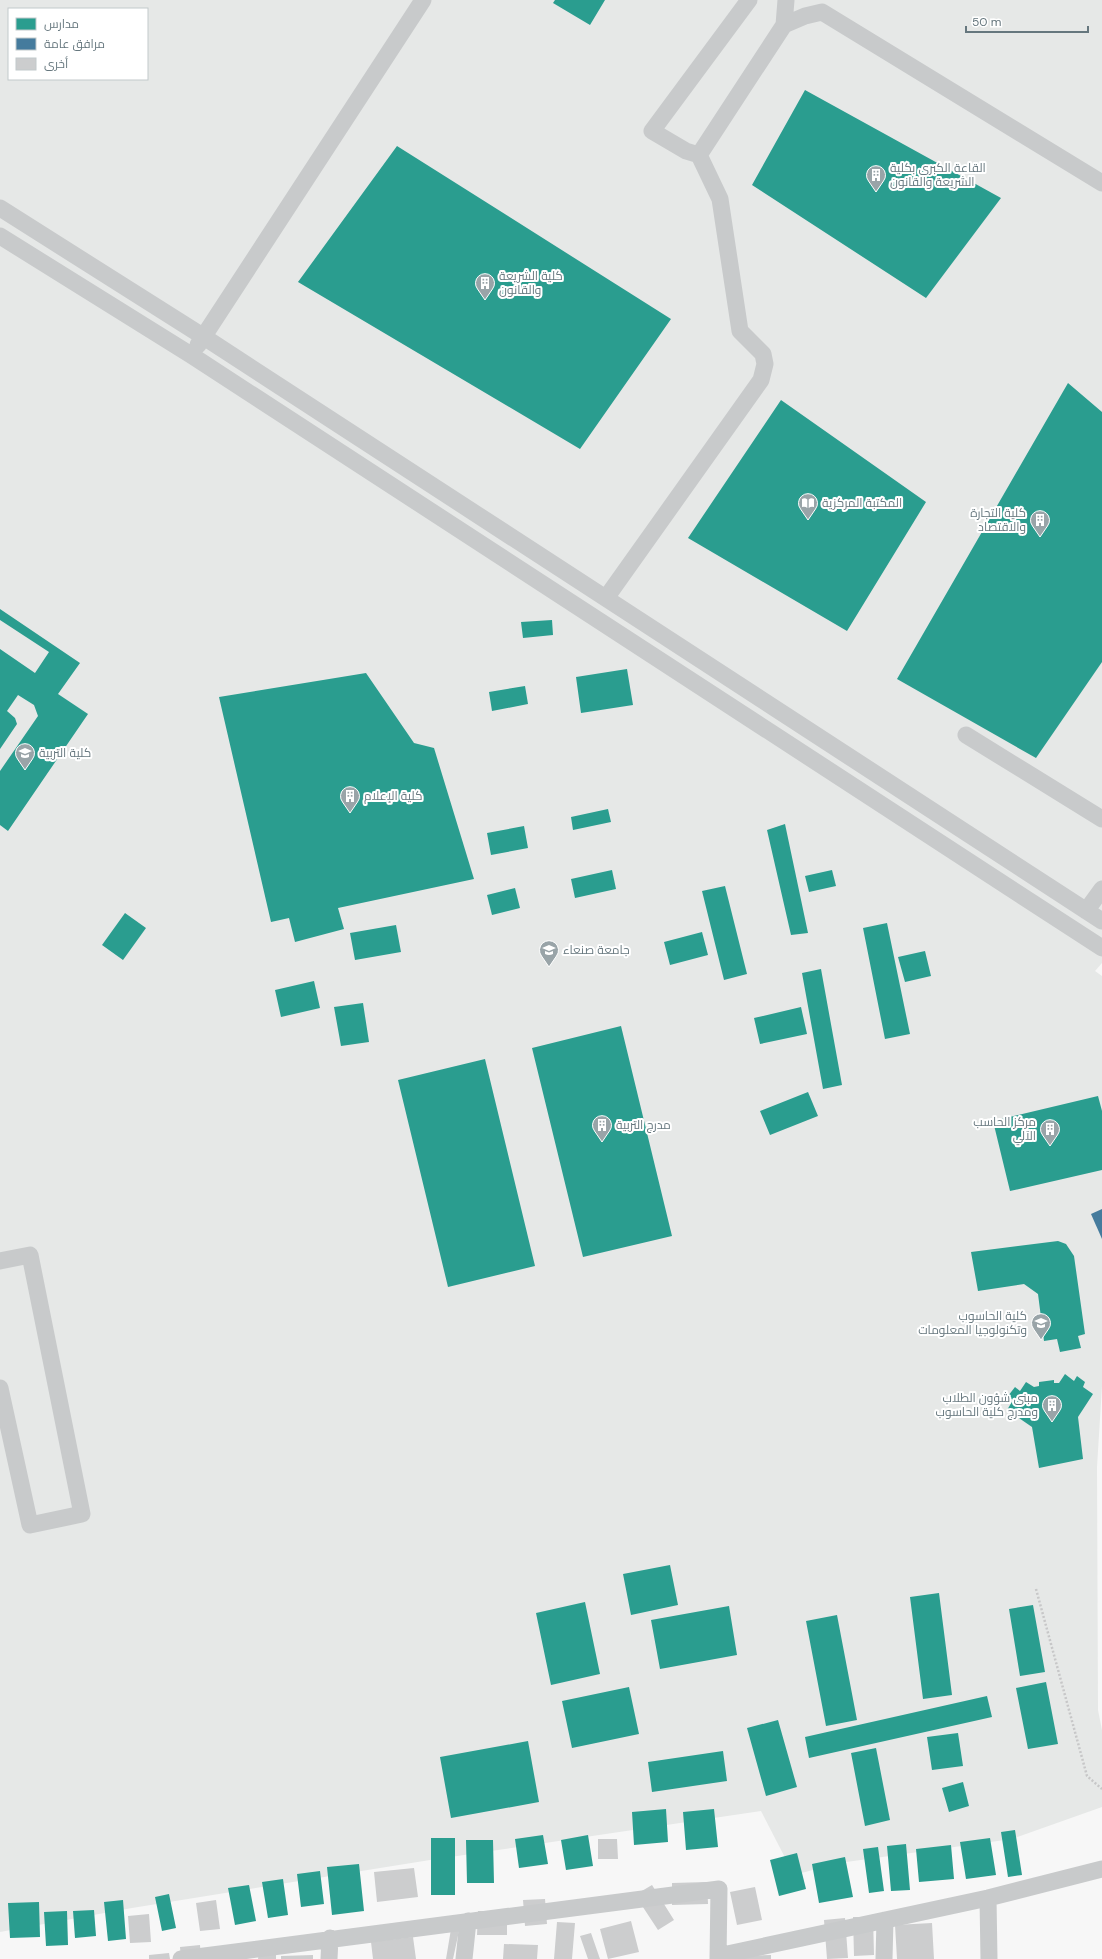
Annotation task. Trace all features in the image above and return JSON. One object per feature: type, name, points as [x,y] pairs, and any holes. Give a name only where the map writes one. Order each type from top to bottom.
[{"type":"street","points":[[191,355],[423,0]]},
{"type":"street","points":[[606,598],[761,380],[765,364],[763,354],[740,331],[720,200],[699,155],[686,151],[652,131],[749,0]]},
{"type":"street","points":[[699,155],[784,24],[786,0]]},
{"type":"street","points":[[784,24],[805,16],[822,12],[1102,184]]},
{"type":"street","points":[[0,208],[204,337],[1096,914]]},
{"type":"street","points":[[0,236],[191,355],[1102,948]]},
{"type":"street","points":[[966,734],[1102,819]]},
{"type":"street","points":[[1080,933],[1096,914],[1102,889]]},
{"type":"street","points":[[0,1261],[30,1255],[82,1514],[30,1525],[5,1437],[0,1388]]},
{"type":"street","points":[[181,1959],[205,1957],[330,1938],[719,1889],[718,1957],[988,1898],[1102,1869]]},
{"type":"street","points":[[988,1898],[989,1959]]},
{"type":"street","points":[[884,1959],[885,1920]]},
{"type":"street","points":[[464,1959],[468,1921]]},
{"type":"street","points":[[329,1959],[330,1938]]},
{"type":"path","points":[[1036,1589],[1087,1776],[1102,1788]]},
{"type":"shaded area","name":"جامعة صنعاء","points":[[0,0],[1102,0],[1102,963],[1095,971],[1102,976],[1102,1386],[1097,1467],[1098,1710],[1102,1730],[1102,1807],[1012,1839],[839,1863],[794,1875],[761,1811],[430,1860],[132,1908],[0,1932]]},
{"type":"building: مدارس","points":[[555,0],[605,0],[590,25],[553,3]]},
{"type":"building: مدارس","name":"القاعة الكبرى بكلية الشريعة والقانون","points":[[805,90],[1001,198],[926,298],[752,185]]},
{"type":"building: مدارس","name":"كلية الشريعة والقانون","points":[[397,146],[671,319],[580,449],[298,282]]},
{"type":"building: مدارس","name":"كلية التجارة والاقتصاد","points":[[1068,383],[1102,412],[1102,662],[1036,758],[897,679]]},
{"type":"building: مدارس","name":"المكتبة المركزية","points":[[781,400],[926,502],[847,631],[688,538]]},
{"type":"building: مدارس","name":"كلية التربية","points":[[0,609],[80,663],[58,694],[88,714],[8,831],[0,825],[0,771],[38,716],[34,705],[18,695],[7,711],[15,718],[17,724],[0,749],[0,649],[35,673],[49,652],[0,620]]},
{"type":"building: مدارس","points":[[552,620],[553,635],[523,638],[521,622]]},
{"type":"building: مدارس","points":[[627,669],[633,705],[581,713],[576,677]]},
{"type":"building: مدارس","name":"كلية الإعلام","points":[[366,673],[414,743],[434,748],[474,879],[338,908],[344,929],[295,942],[289,918],[271,922],[219,697]]},
{"type":"building: مدارس","points":[[525,686],[528,704],[492,711],[489,692]]},
{"type":"building: مدارس","points":[[608,809],[611,822],[573,830],[571,817]]},
{"type":"building: مدارس","points":[[785,824],[808,933],[791,935],[767,830]]},
{"type":"building: مدارس","points":[[524,826],[528,848],[491,855],[487,833]]},
{"type":"building: مدارس","points":[[612,870],[616,889],[575,898],[571,879]]},
{"type":"building: مدارس","points":[[832,870],[836,886],[809,892],[805,876]]},
{"type":"building: مدارس","points":[[725,886],[747,974],[724,980],[702,891]]},
{"type":"building: مدارس","points":[[515,888],[520,908],[492,915],[487,895]]},
{"type":"building: مدارس","points":[[125,913],[146,928],[123,960],[102,945]]},
{"type":"building: مدارس","points":[[887,923],[910,1034],[885,1039],[863,928]]},
{"type":"building: مدارس","points":[[396,925],[401,952],[355,960],[350,933]]},
{"type":"building: مدارس","points":[[702,932],[708,955],[670,965],[664,942]]},
{"type":"building: مدارس","points":[[925,951],[931,976],[905,982],[898,957]]},
{"type":"building: مدارس","points":[[821,969],[842,1085],[823,1089],[802,973]]},
{"type":"building: مدارس","points":[[314,981],[320,1008],[281,1017],[275,990]]},
{"type":"building: مدارس","points":[[363,1003],[369,1042],[341,1046],[334,1007]]},
{"type":"building: مدارس","points":[[801,1007],[807,1034],[760,1044],[754,1018]]},
{"type":"building: مدارس","name":"مدرج التربية","points":[[621,1026],[672,1236],[583,1257],[532,1048]]},
{"type":"building: مدارس","points":[[485,1059],[535,1266],[448,1287],[398,1080]]},
{"type":"building: مدارس","points":[[808,1092],[818,1116],[770,1135],[760,1111]]},
{"type":"building: مدارس","name":"مركز الحاسب الآلي","points":[[1098,1096],[1102,1111],[1102,1170],[1010,1191],[993,1121]]},
{"type":"building: مدارس","name":"كلية الحاسوب وتكنولوجيا المعلومات","points":[[1058,1241],[1066,1244],[1074,1256],[1085,1334],[1078,1336],[1081,1348],[1060,1352],[1057,1339],[1044,1341],[1038,1294],[1024,1284],[978,1291],[971,1252]]},
{"type":"building: مدارس","name":"مبنى شؤون الطلاب ومدرج كلية الحاسوب","points":[[1065,1374],[1074,1381],[1077,1376],[1085,1382],[1083,1387],[1093,1394],[1078,1417],[1083,1459],[1039,1468],[1032,1427],[1007,1410],[1013,1400],[1008,1396],[1015,1387],[1020,1391],[1026,1382],[1034,1387],[1039,1386],[1039,1382],[1054,1380],[1054,1383],[1059,1383]]},
{"type":"building: مدارس","points":[[670,1565],[678,1605],[631,1615],[623,1574]]},
{"type":"building: مدارس","points":[[939,1593],[952,1695],[923,1699],[910,1597]]},
{"type":"building: مدارس","points":[[585,1602],[600,1674],[551,1685],[536,1613]]},
{"type":"building: مدارس","points":[[1033,1605],[1045,1672],[1020,1676],[1009,1609]]},
{"type":"building: مدارس","points":[[729,1606],[737,1655],[660,1669],[651,1620]]},
{"type":"building: مدارس","points":[[837,1615],[857,1720],[826,1726],[806,1621]]},
{"type":"building: مدارس","points":[[1046,1682],[1058,1744],[1028,1749],[1016,1688]]},
{"type":"building: مدارس","points":[[629,1687],[639,1734],[572,1748],[562,1701]]},
{"type":"building: مدارس","points":[[987,1696],[992,1717],[809,1758],[805,1737]]},
{"type":"building: مدارس","points":[[778,1720],[797,1787],[766,1796],[747,1728]]},
{"type":"building: مدارس","points":[[958,1733],[963,1766],[932,1770],[927,1737]]},
{"type":"building: مدارس","points":[[528,1741],[539,1802],[451,1818],[440,1757]]},
{"type":"building: مدارس","points":[[876,1748],[890,1820],[865,1826],[851,1753]]},
{"type":"building: مدارس","points":[[723,1751],[727,1781],[652,1792],[648,1762]]},
{"type":"building: مدارس","points":[[963,1782],[969,1806],[949,1812],[942,1788]]},
{"type":"building: مدارس","points":[[666,1809],[668,1842],[634,1845],[632,1812]]},
{"type":"building: مدارس","points":[[714,1809],[718,1847],[686,1850],[683,1812]]},
{"type":"building: مدارس","points":[[1015,1830],[1022,1875],[1008,1877],[1001,1832]]},
{"type":"building: مدارس","points":[[543,1835],[548,1864],[519,1868],[515,1839]]},
{"type":"building: مدارس","points":[[588,1835],[593,1866],[566,1870],[561,1840]]},
{"type":"building: مدارس","points":[[431,1838],[455,1838],[455,1895],[431,1895]]},
{"type":"building: مدارس","points":[[990,1838],[996,1875],[966,1879],[960,1842]]},
{"type":"building: مدارس","points":[[466,1840],[493,1840],[494,1883],[467,1883]]},
{"type":"building: مدارس","points":[[906,1844],[910,1890],[891,1891],[887,1846]]},
{"type":"building: مدارس","points":[[951,1845],[954,1879],[919,1882],[916,1849]]},
{"type":"building: مدارس","points":[[878,1847],[884,1891],[869,1893],[863,1849]]},
{"type":"building: مدارس","points":[[797,1853],[806,1889],[779,1896],[770,1860]]},
{"type":"building: مدارس","points":[[845,1857],[853,1897],[819,1903],[812,1864]]},
{"type":"building: مدارس","points":[[359,1864],[364,1911],[332,1915],[327,1867]]},
{"type":"building: مدارس","points":[[320,1871],[324,1904],[301,1907],[297,1874]]},
{"type":"building: مدارس","points":[[283,1879],[288,1915],[268,1918],[262,1882]]},
{"type":"building: مدارس","points":[[249,1885],[256,1921],[235,1925],[228,1888]]},
{"type":"building: مدارس","points":[[169,1894],[176,1928],[162,1931],[155,1897]]},
{"type":"building: مدارس","points":[[123,1900],[126,1939],[108,1941],[104,1902]]},
{"type":"building: مدارس","points":[[39,1902],[40,1937],[10,1938],[8,1903]]},
{"type":"building: مدارس","points":[[94,1910],[96,1936],[75,1938],[73,1911]]},
{"type":"building: مدارس","points":[[67,1911],[68,1945],[46,1946],[44,1912]]},
{"type":"building: مرافق عامة","points":[[1102,1209],[1102,1239],[1091,1214]]},
{"type":"building: أخرى","points":[[598,1839],[617,1839],[618,1859],[598,1859]]},
{"type":"building: أخرى","points":[[414,1868],[418,1897],[377,1902],[374,1872]]},
{"type":"building: أخرى","points":[[707,1882],[708,1904],[672,1905],[672,1883]]},
{"type":"building: أخرى","points":[[652,1885],[674,1920],[658,1930],[635,1895]]},
{"type":"building: أخرى","points":[[755,1887],[762,1920],[737,1925],[730,1892]]},
{"type":"building: أخرى","points":[[545,1899],[547,1924],[525,1926],[523,1900]]},
{"type":"building: أخرى","points":[[216,1900],[220,1929],[200,1931],[196,1903]]},
{"type":"building: أخرى","points":[[478,1911],[507,1911],[507,1935],[477,1935]]},
{"type":"building: أخرى","points":[[149,1914],[151,1942],[130,1943],[128,1916]]},
{"type":"building: أخرى","points":[[853,1917],[873,1917],[874,1955],[854,1956]]},
{"type":"building: أخرى","points":[[845,1918],[848,1958],[827,1959],[824,1920]]},
{"type":"building: أخرى","points":[[631,1921],[639,1952],[608,1959],[600,1929]]},
{"type":"building: أخرى","points":[[557,1922],[575,1923],[572,1959],[554,1959]]},
{"type":"building: أخرى","points":[[932,1923],[934,1959],[897,1959],[895,1925]]},
{"type":"building: أخرى","points":[[451,1929],[459,1931],[453,1959],[446,1959]]},
{"type":"building: أخرى","points":[[591,1933],[600,1959],[588,1959],[580,1936]]},
{"type":"building: أخرى","points":[[413,1937],[416,1959],[373,1959],[371,1942]]},
{"type":"building: أخرى","points":[[504,1944],[538,1945],[537,1959],[503,1959]]},
{"type":"building: أخرى","points":[[200,1945],[201,1959],[181,1959],[180,1947]]},
{"type":"building: أخرى","points":[[259,1952],[276,1954],[276,1959],[258,1959]]},
{"type":"building: أخرى","points":[[169,1953],[170,1959],[149,1959],[149,1955]]},
{"type":"building: أخرى","points":[[313,1955],[313,1959],[281,1959],[281,1956]]},
{"type":"building: أخرى","points":[[771,1955],[771,1959],[738,1959],[738,1956]]},
{"type":"place","name":"القاعة الكبرى بكلية الشريعة والقانون","points":[[876,192]]},
{"type":"place","name":"كلية الشريعة والقانون","points":[[485,300]]},
{"type":"place","name":"المكتبة المركزية","points":[[808,520]]},
{"type":"place","name":"كلية التجارة والاقتصاد","points":[[1040,537]]},
{"type":"place","name":"كلية التربية","points":[[25,770]]},
{"type":"place","name":"كلية الإعلام","points":[[350,813]]},
{"type":"place","name":"جامعة صنعاء","points":[[549,967]]},
{"type":"place","name":"مدرج التربية","points":[[602,1142]]},
{"type":"place","name":"مركز الحاسب الآلي","points":[[1050,1146]]},
{"type":"place","name":"كلية الحاسوب وتكنولوجيا المعلومات","points":[[1041,1340]]},
{"type":"place","name":"مبنى شؤون الطلاب ومدرج كلية الحاسوب","points":[[1052,1422]]}]
